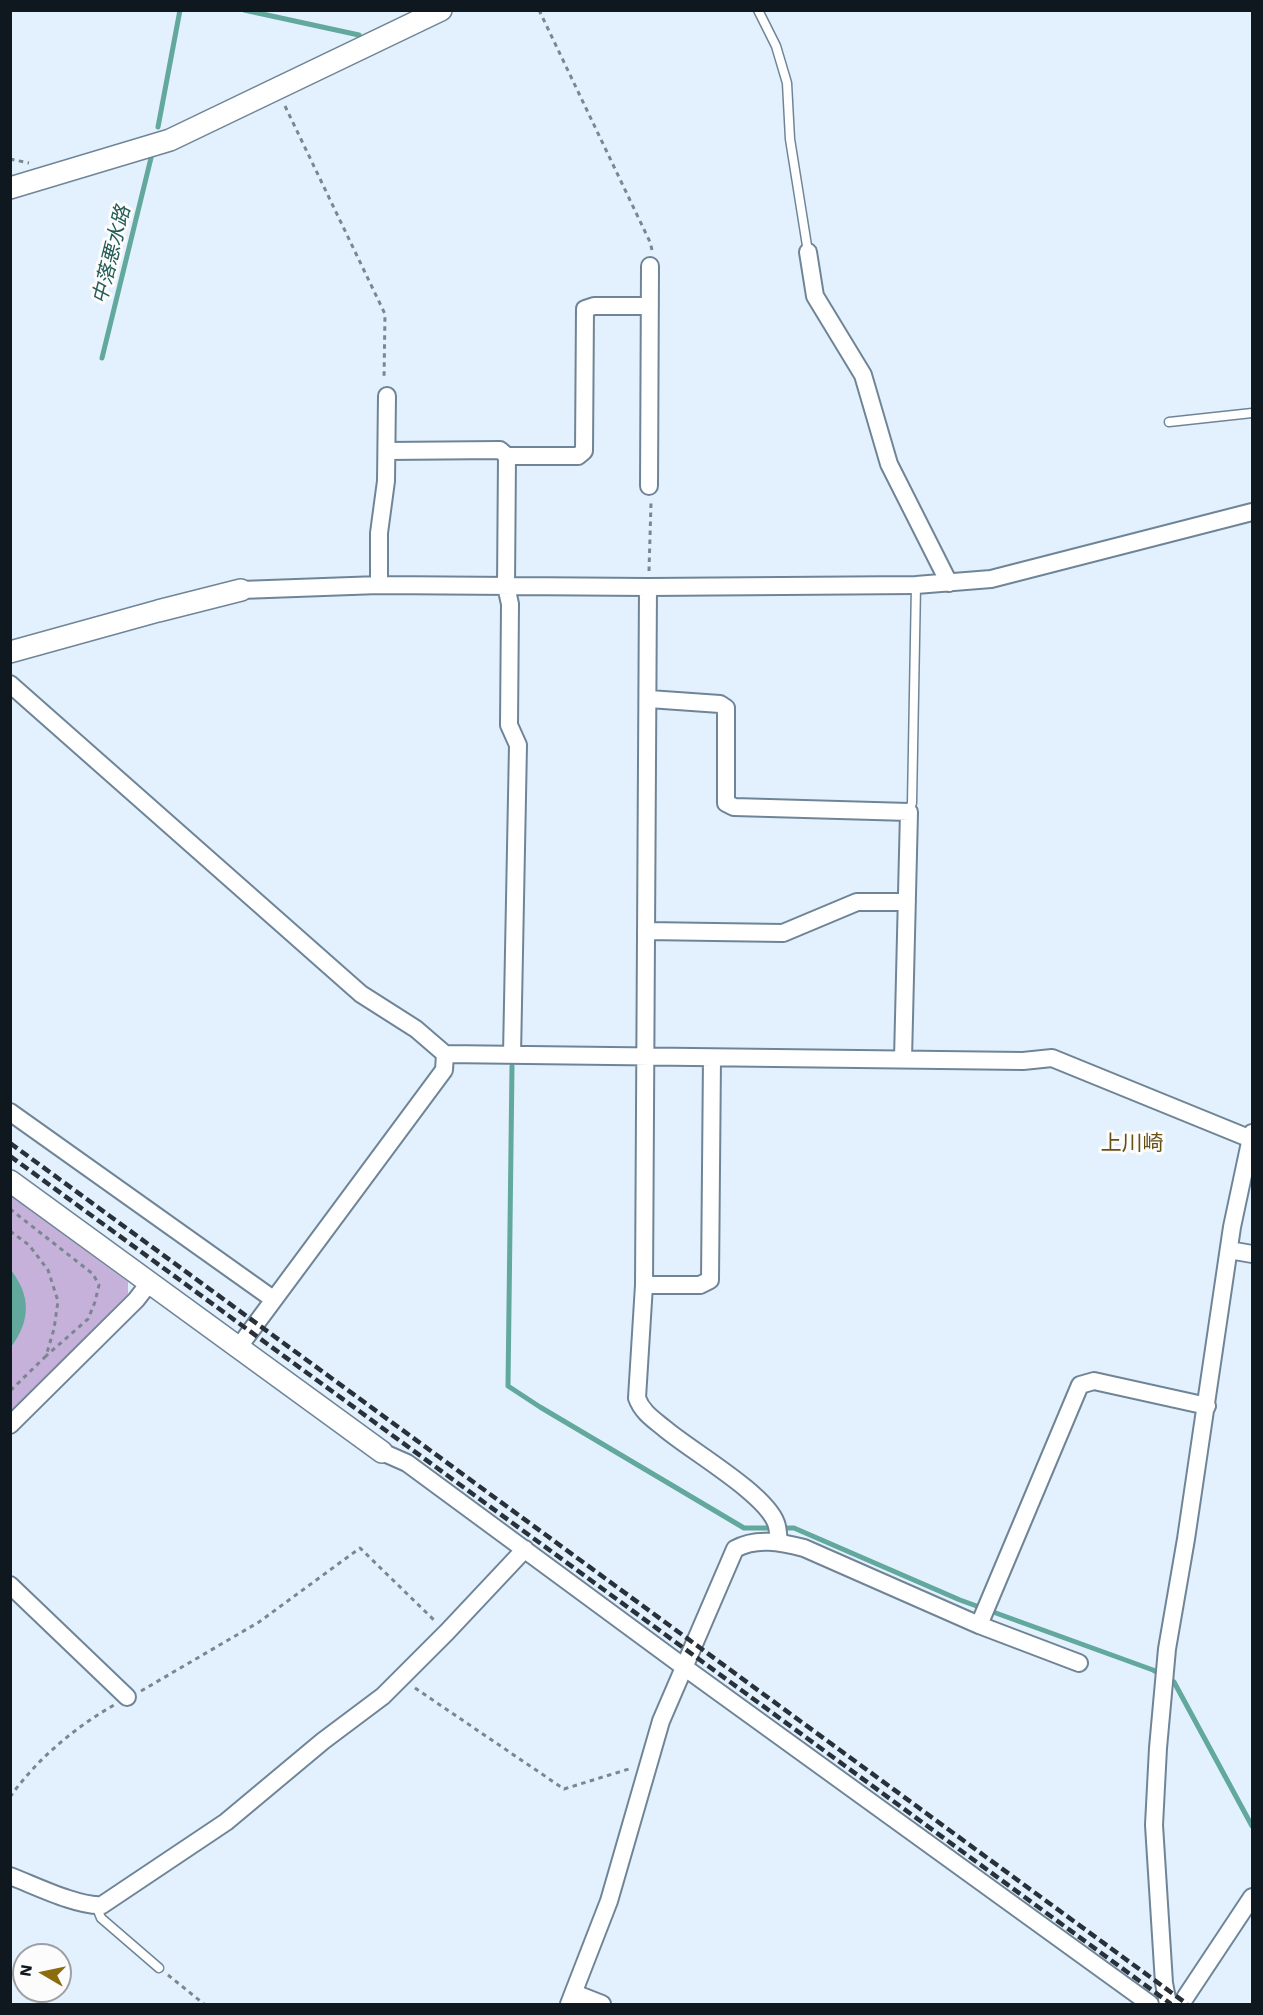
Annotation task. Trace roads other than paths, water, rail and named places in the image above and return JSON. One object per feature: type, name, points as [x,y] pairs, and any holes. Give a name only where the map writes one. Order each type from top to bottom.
[{"type":"street","points":[[10,188],[170,140],[441,10]]},
{"type":"street","points":[[808,252],[815,296],[862,375],[889,464],[949,583]]},
{"type":"street","points":[[649,486],[650,266]]},
{"type":"street","points":[[387,451],[500,450],[507,456],[578,456],[584,452],[585,309],[594,306],[650,306]]},
{"type":"street","points":[[380,585],[380,533],[386,481],[387,396]]},
{"type":"street","points":[[507,456],[506,586],[510,604],[509,725],[518,744],[512,1056]]},
{"type":"street","points":[[10,652],[242,590],[380,585],[648,587],[916,585],[991,579],[1252,512]]},
{"type":"street","points":[[648,587],[644,1285],[637,1388],[640,1406],[683,1444],[754,1494],[773,1516],[779,1541]]},
{"type":"street","points":[[10,684],[361,994],[416,1029],[446,1054],[1023,1061],[1052,1058],[1252,1136],[1229,1250],[1207,1406],[1167,1649],[1154,1825],[1164,1983],[1168,2004]]},
{"type":"street","points":[[649,699],[720,704],[726,708],[726,803],[734,807],[909,812],[903,1059]]},
{"type":"street","points":[[646,930],[783,933],[857,902],[907,902]]},
{"type":"street","points":[[238,1347],[444,1070],[446,1054]]},
{"type":"street","points":[[644,1285],[700,1285],[710,1280],[712,1058]]},
{"type":"street","points":[[10,1112],[273,1299]]},
{"type":"street","points":[[10,1181],[382,1452],[407,1463],[684,1667],[1150,2004]]},
{"type":"street","points":[[1229,1250],[1252,1254]]},
{"type":"street","points":[[10,1425],[136,1300],[150,1282]]},
{"type":"street","points":[[979,1625],[1080,1385],[1094,1381],[1207,1406]]},
{"type":"street","points":[[602,2004],[571,1999],[609,1902],[661,1721],[735,1549],[745,1543],[779,1541],[804,1548],[979,1625],[1079,1663]]},
{"type":"street","points":[[10,1876],[57,1895],[102,1905],[226,1822],[323,1741],[383,1696],[525,1550]]},
{"type":"street","points":[[10,1585],[127,1697]]},
{"type":"street","points":[[1181,2004],[1252,1897]]},
{"type":"lane","points":[[758,10],[776,46],[787,83],[790,139],[808,252]]},
{"type":"lane","points":[[1169,422],[1252,413]]},
{"type":"lane","points":[[909,812],[912,803],[916,585]]},
{"type":"lane","points":[[96,1905],[101,1918],[159,1968]]},
{"type":"waterway","name":"中落悪水路","points":[[158,127],[180,10]]},
{"type":"waterway","points":[[244,10],[359,35]]},
{"type":"waterway","name":"中落悪水路","points":[[102,358],[151,158]]},
{"type":"waterway","points":[[512,1066],[508,1386],[744,1528],[794,1528],[960,1600],[1153,1670],[1174,1682],[1252,1826]]},
{"type":"railway","points":[[10,1143],[1187,2004]]},
{"type":"railway","points":[[10,1156],[1171,2004]]},
{"type":"district","name":"上川崎","points":[[1132,1144]]}]
